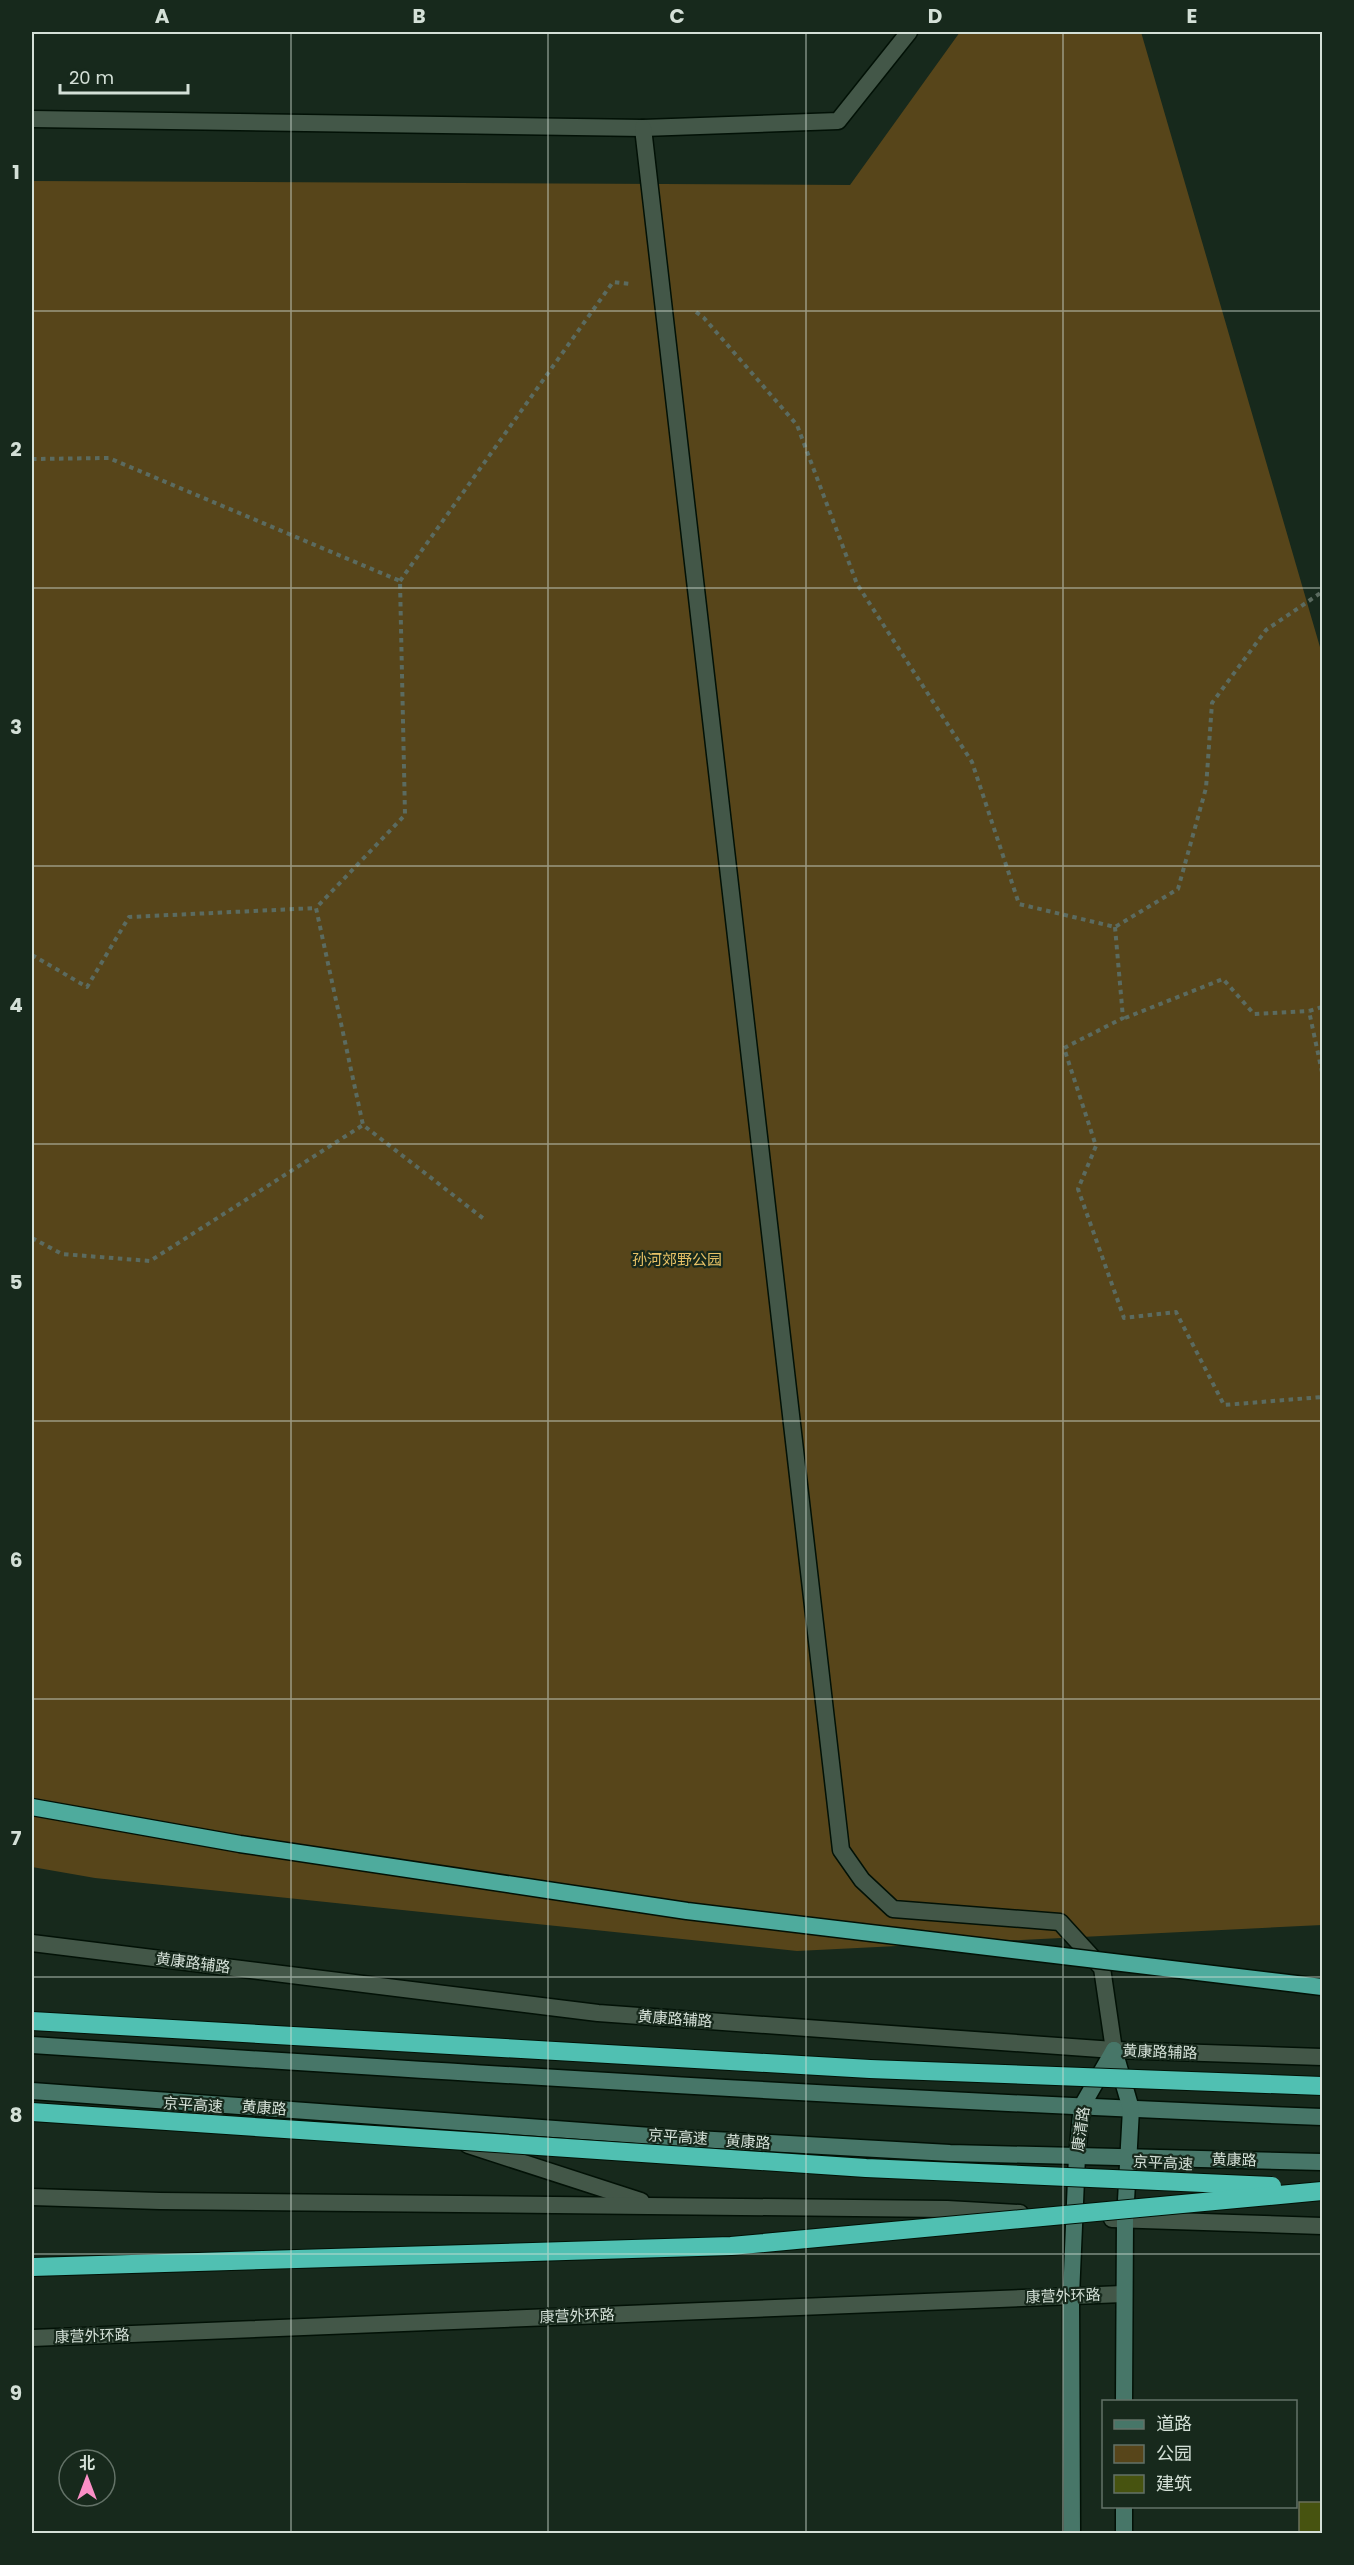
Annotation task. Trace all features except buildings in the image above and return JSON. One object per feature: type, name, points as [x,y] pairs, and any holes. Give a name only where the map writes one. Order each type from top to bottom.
[{"type":"highway","points":[[32,1807],[240,1844],[687,1911],[1323,1987]]},
{"type":"highway","points":[[32,2021],[870,2069],[1323,2086]]},
{"type":"highway","name":"京平高速","points":[[32,2112],[866,2168],[1323,2190]]},
{"type":"highway","points":[[32,2267],[731,2246],[1323,2190]]},
{"type":"main road","points":[[32,2045],[548,2079],[1131,2109],[1323,2116]]},
{"type":"main road","name":"康清路","points":[[1072,2534],[1071,2296],[1077,2156],[1082,2106],[1114,2050]]},
{"type":"main road","points":[[1114,2050],[1131,2109],[1123,2294],[1124,2400]]},
{"type":"main road","name":"黄康路","points":[[32,2091],[678,2138],[950,2152],[1323,2162]]},
{"type":"main road","points":[[1124,2508],[1124,2534]]},
{"type":"street","points":[[32,119],[643,128],[837,121],[909,32]]},
{"type":"street","points":[[643,128],[841,1850],[862,1880],[893,1909],[1060,1922],[1102,1968],[1114,2050]]},
{"type":"street","name":"黄康路辅路","points":[[32,1943],[598,2013],[1114,2050],[1323,2057]]},
{"type":"street","points":[[379,2116],[657,2206]]},
{"type":"street","points":[[32,2197],[160,2201],[947,2209],[1075,2217],[1323,2226]]},
{"type":"street","name":"康营外环路","points":[[32,2338],[1123,2294]]},
{"type":"path","points":[[32,955],[87,987],[129,917],[316,908],[405,815],[400,581],[613,282],[661,288],[704,318],[797,425],[857,584],[972,762],[1019,904],[1114,927],[1179,889],[1206,788],[1212,703],[1266,630],[1323,592]]},
{"type":"path","points":[[32,459],[109,458],[400,581]]},
{"type":"path","points":[[316,908],[363,1125],[484,1219]]},
{"type":"path","points":[[1114,927],[1123,1018],[1064,1048],[1096,1146],[1078,1189],[1124,1318],[1176,1312],[1224,1405],[1323,1397]]},
{"type":"path","points":[[1125,1018],[1223,980],[1254,1014],[1309,1011],[1323,1007]]},
{"type":"path","points":[[1309,1011],[1323,1072]]},
{"type":"path","points":[[32,1238],[62,1254],[150,1261],[363,1125]]},
{"type":"green space","name":"孙河郊野公园","points":[[960,32],[1141,32],[1322,654],[1322,1925],[797,1951],[95,1878],[32,1867],[32,181],[850,185]]}]
